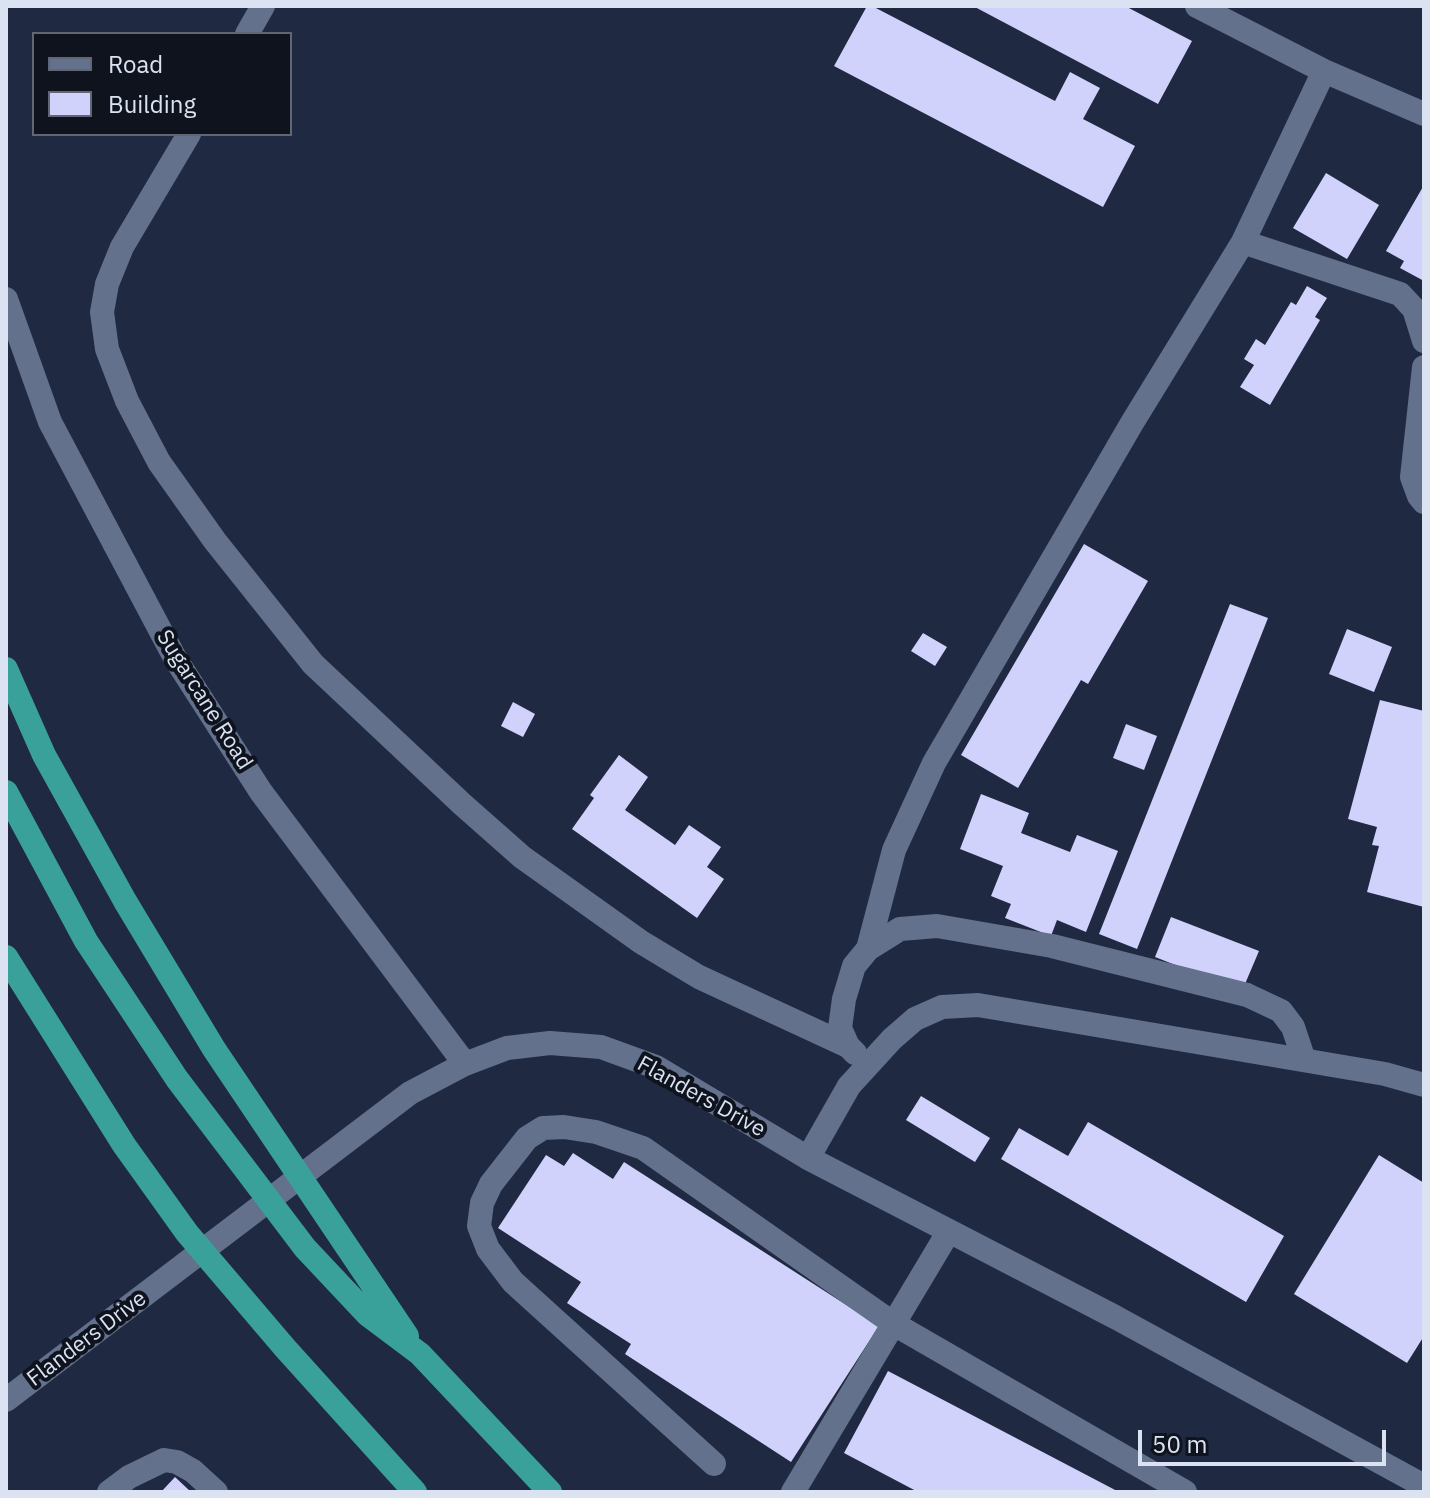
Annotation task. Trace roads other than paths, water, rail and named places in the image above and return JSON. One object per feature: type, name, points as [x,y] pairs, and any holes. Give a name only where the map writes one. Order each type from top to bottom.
[{"type":"highway","points":[[6,669],[44,755],[141,928],[214,1049],[420,1354],[550,1492]]},
{"type":"highway","points":[[6,792],[86,941],[177,1079],[305,1248],[368,1315],[420,1354]]},
{"type":"highway","points":[[6,957],[124,1145],[187,1233],[285,1348],[415,1492]]},
{"type":"street","points":[[248,32],[263,6]]},
{"type":"street","points":[[1197,6],[1324,71],[1424,114]]},
{"type":"street","points":[[868,949],[894,850],[934,763],[1132,423],[1243,242],[1324,71]]},
{"type":"street","points":[[188,136],[122,247],[107,284],[102,312],[107,349],[127,401],[159,462],[215,541],[313,664],[522,857],[641,942],[699,977],[848,1046],[868,1066]]},
{"type":"street","points":[[1243,242],[1400,294],[1414,309],[1424,341]]},
{"type":"street","name":"Sugarcane Road","points":[[6,299],[50,422],[175,658],[261,792],[465,1064]]},
{"type":"street","points":[[1424,367],[1412,477],[1424,502]]},
{"type":"street","points":[[848,1046],[840,1028],[844,999],[854,966],[868,949],[900,929],[937,926],[1052,946],[1247,995],[1281,1011],[1293,1027],[1304,1060]]},
{"type":"street","points":[[808,1158],[849,1086],[915,1019],[942,1007],[978,1005],[1385,1074],[1424,1085]]},
{"type":"street","name":"Flanders Drive","points":[[6,1400],[410,1093],[465,1064],[507,1048],[550,1043],[601,1047],[656,1067],[808,1158],[1115,1317],[1424,1486]]},
{"type":"street","points":[[714,1464],[513,1282],[488,1249],[479,1226],[482,1203],[491,1184],[527,1138],[543,1128],[564,1127],[596,1132],[643,1148],[894,1324],[1185,1492]]},
{"type":"street","points":[[793,1492],[949,1231]]},
{"type":"street","points":[[109,1492],[129,1477],[164,1460],[177,1462],[193,1471],[216,1492]]}]
